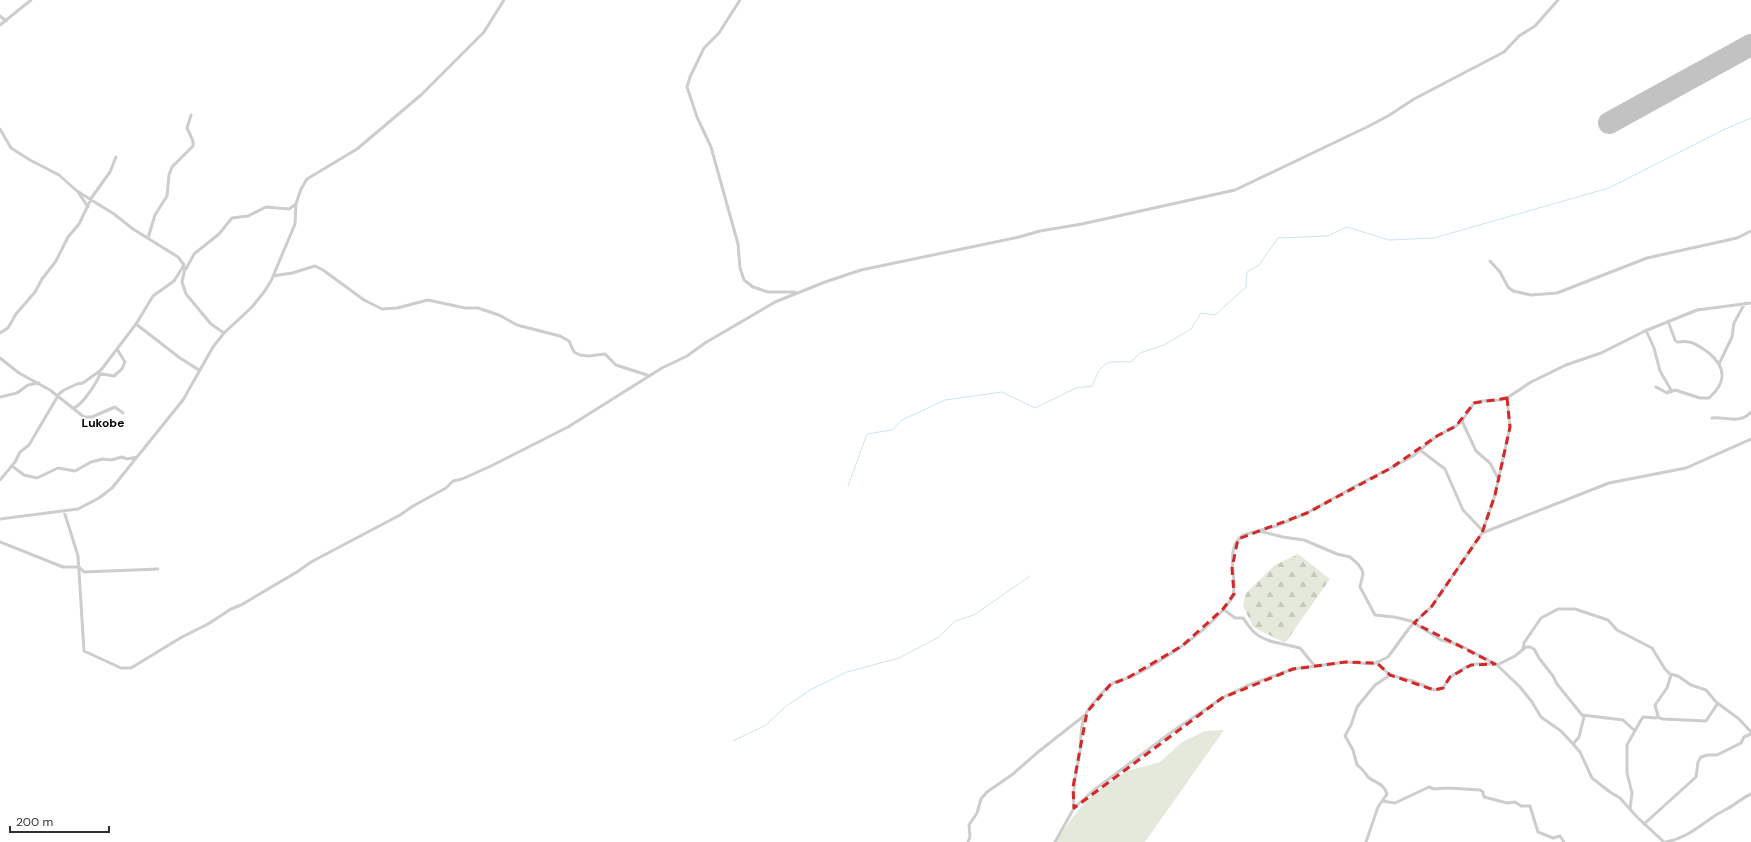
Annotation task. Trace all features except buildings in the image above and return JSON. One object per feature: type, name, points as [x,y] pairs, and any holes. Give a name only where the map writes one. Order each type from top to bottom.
[{"type":"street","points":[[0,25],[31,0]]},
{"type":"street","points":[[0,519],[81,508],[109,492],[183,400],[191,388],[210,351],[224,333],[252,307],[264,292],[273,276],[295,224],[296,204],[301,189],[310,177],[357,149],[421,95],[484,32],[504,0]]},
{"type":"street","points":[[740,0],[719,32],[704,48],[690,77],[687,87],[697,117],[711,147],[738,244],[740,268],[744,280],[753,287],[768,292],[798,292]]},
{"type":"street","points":[[64,511],[78,552],[84,651],[121,668],[131,668],[182,637],[208,624],[231,609],[241,605],[297,572],[312,561],[400,515],[412,506],[448,487],[453,481],[462,479],[491,466],[556,434],[672,362],[686,356],[762,309],[798,292],[868,268],[1019,238],[1040,231],[1082,224],[1235,190],[1367,127],[1388,116],[1414,99],[1504,52],[1519,36],[1535,26],[1558,0]]},
{"type":"street","points":[[0,16],[6,21]]},
{"type":"street","points":[[148,238],[154,215],[166,196],[169,175],[172,167],[193,146],[193,141],[187,128],[191,115]]},
{"type":"street","points":[[0,129],[11,148],[59,175],[77,191],[178,257],[185,267],[182,282],[186,294],[211,324],[224,333]]},
{"type":"street","points":[[0,333],[8,328],[16,314],[35,292],[42,279],[56,261],[68,237],[78,226],[91,200],[110,172],[116,157]]},
{"type":"street","points":[[77,191],[88,207]]},
{"type":"street","points":[[72,408],[78,407],[95,384],[99,374],[116,349],[136,324],[153,296],[174,281],[194,254],[219,234],[232,218],[248,216],[266,207],[289,209],[296,204]]},
{"type":"street","points":[[1490,260],[1500,272],[1508,287],[1513,291],[1531,295],[1557,294],[1647,258],[1737,238],[1751,230]]},
{"type":"street","points":[[273,276],[292,273],[315,266],[323,270],[364,300],[382,309],[388,310],[428,300],[465,308],[481,309],[499,314],[517,325],[560,336],[569,341],[574,352],[580,355],[589,356],[605,354],[616,365],[650,376]]},
{"type":"street","points":[[968,842],[969,825],[977,813],[981,799],[987,792],[1013,774],[1085,715],[1110,685],[1134,675],[1182,646],[1204,629],[1223,609],[1234,594],[1232,568],[1234,546],[1238,538],[1243,535],[1276,526],[1307,513],[1413,456],[1437,436],[1456,426],[1462,421],[1474,403],[1507,398],[1544,375],[1566,365],[1608,351],[1646,330],[1697,310],[1751,303]]},
{"type":"street","points":[[1719,364],[1732,337],[1734,323],[1744,304]]},
{"type":"street","points":[[1656,387],[1665,392],[1675,390],[1700,398],[1709,398],[1718,389],[1722,379],[1719,364],[1704,350],[1693,343],[1688,341],[1677,342],[1668,321]]},
{"type":"street","points":[[136,324],[180,358],[199,370]]},
{"type":"street","points":[[1646,330],[1654,348],[1660,371],[1670,388],[1670,392]]},
{"type":"street","points":[[0,480],[12,466],[20,452],[29,445],[58,396],[64,390],[83,383],[99,374],[115,376],[125,362],[116,349]]},
{"type":"street","points":[[0,358],[19,373],[39,383],[58,396],[86,418],[115,407],[123,413]]},
{"type":"street","points":[[0,397],[17,393],[28,385],[39,383]]},
{"type":"street","points":[[1055,842],[1074,808],[1117,772],[1187,721],[1222,698],[1246,686],[1293,669],[1314,665],[1346,662],[1377,663],[1391,653],[1414,623],[1439,596],[1482,532],[1499,479],[1510,427],[1507,398]]},
{"type":"street","points":[[1712,418],[1722,417],[1731,420],[1746,416],[1751,412]]},
{"type":"street","points":[[1462,421],[1476,451],[1490,463],[1499,479]]},
{"type":"street","points":[[1482,532],[1609,483],[1686,468],[1751,439]]},
{"type":"street","points":[[1420,450],[1445,469],[1463,510],[1482,532]]},
{"type":"street","points":[[12,466],[24,475],[36,478],[58,468],[75,471],[101,459],[111,460],[122,457],[127,459],[136,457]]},
{"type":"street","points":[[1258,531],[1283,538],[1304,540],[1350,557],[1362,570],[1363,574],[1360,587],[1373,613],[1380,616],[1402,618],[1414,623],[1442,640],[1460,645],[1496,664],[1520,687],[1532,702],[1541,717],[1561,731],[1580,752],[1592,778],[1620,798],[1644,824],[1665,842],[1677,840],[1692,833],[1714,816],[1751,794]]},
{"type":"street","points":[[0,542],[64,567],[79,567],[84,572],[128,569],[158,569]]},
{"type":"street","points":[[1223,609],[1235,618],[1243,618],[1255,633],[1262,637],[1283,646],[1300,648],[1314,665]]},
{"type":"street","points":[[1523,649],[1524,643],[1541,618],[1558,609],[1575,609],[1608,620],[1617,630],[1652,648],[1665,669],[1691,685],[1706,690],[1718,703],[1739,719],[1751,733],[1744,737],[1740,743],[1717,755],[1701,757],[1698,762],[1696,777],[1644,824]]},
{"type":"street","points":[[1377,663],[1390,675],[1413,681],[1434,690],[1443,688],[1450,677],[1471,665],[1496,664],[1515,656],[1523,649],[1530,647],[1536,651],[1539,658],[1554,676],[1556,684],[1584,717],[1623,720],[1635,731]]},
{"type":"street","points":[[1657,717],[1658,715],[1655,705],[1667,688],[1672,674]]},
{"type":"street","points":[[1366,842],[1373,819],[1377,813],[1378,807],[1386,796],[1386,791],[1378,782],[1370,778],[1357,764],[1353,750],[1345,736],[1351,725],[1357,707],[1374,685],[1390,675]]},
{"type":"street","points":[[1630,809],[1632,793],[1627,775],[1628,742],[1643,717],[1657,717],[1663,720],[1706,721],[1718,703]]},
{"type":"street","points":[[1074,808],[1074,787],[1080,751],[1082,726],[1085,715]]},
{"type":"street","points":[[1573,744],[1579,737],[1584,717]]},
{"type":"street","points":[[1382,801],[1395,803],[1427,788],[1480,790],[1483,792],[1484,797],[1490,800],[1515,802],[1521,806],[1530,806],[1538,832],[1553,838],[1560,836],[1564,842]]},
{"type":"highlighted area","points":[[1507,398],[1510,427],[1495,495],[1482,533],[1432,606],[1414,623],[1495,664],[1471,665],[1450,677],[1443,688],[1434,690],[1390,675],[1377,663],[1346,662],[1293,669],[1222,698],[1074,808],[1073,787],[1087,712],[1110,685],[1129,677],[1182,646],[1223,609],[1234,594],[1232,568],[1238,539],[1307,513],[1391,468],[1437,436],[1456,426],[1474,403]]},
{"type":"green space","points":[[1298,554],[1330,579],[1285,643],[1253,627],[1243,606],[1246,593],[1275,565]]},
{"type":"green space","points":[[1224,730],[1145,842],[1055,842],[1087,800],[1101,788],[1127,771],[1160,762],[1182,742],[1205,731]]},
{"type":"waterway","points":[[848,486],[867,434],[892,430],[902,420],[945,400],[1002,392],[1035,408],[1076,388],[1092,386],[1102,367],[1106,364],[1115,362],[1131,362],[1140,353],[1164,345],[1191,329],[1201,313],[1215,315],[1246,287],[1247,272],[1259,265],[1278,238],[1327,236],[1347,227],[1389,240],[1434,238],[1609,188],[1723,130],[1751,118]]},
{"type":"waterway","points":[[733,741],[766,725],[786,706],[812,689],[847,672],[899,658],[939,637],[955,621],[974,615],[1030,576]]},
{"type":"runway","points":[[1609,123],[1751,45]]},
{"type":"district","name":"Lukobe","points":[[103,423]]}]
